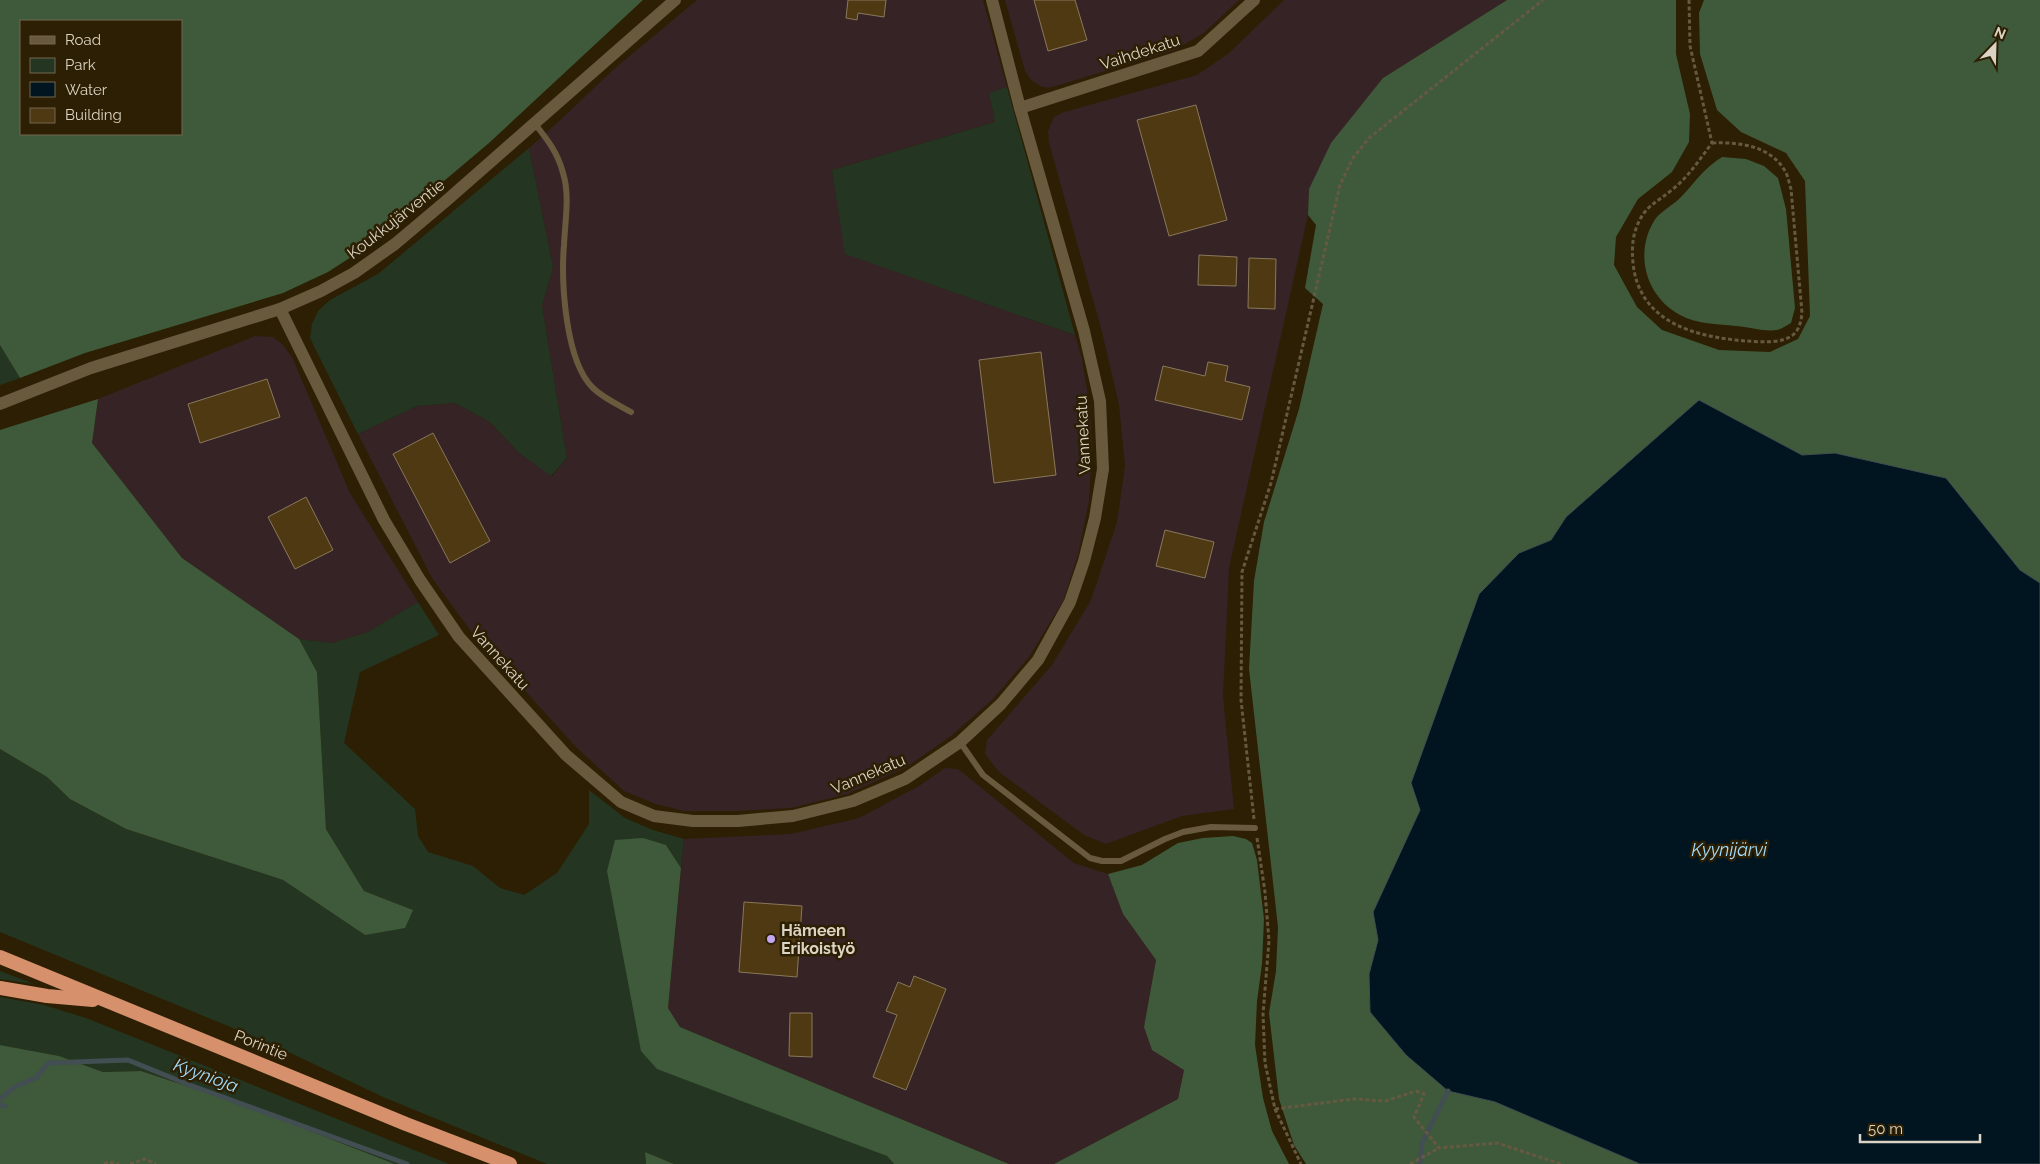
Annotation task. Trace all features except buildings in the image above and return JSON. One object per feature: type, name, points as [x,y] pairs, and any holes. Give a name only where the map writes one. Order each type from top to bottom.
[{"type":"highway","name":"Porintie","points":[[3,957],[406,1124],[510,1164]]},
{"type":"highway","points":[[0,988],[47,996],[109,1001]]},
{"type":"street","name":"Koukkujärventie","points":[[0,404],[91,368],[280,309],[346,278],[395,244],[535,124],[675,0]]},
{"type":"street","name":"Vannekatu","points":[[280,309],[384,520],[420,580],[459,637],[566,754],[621,802],[654,816],[694,821],[738,821],[793,816],[853,801],[905,779],[960,742],[1001,704],[1038,660],[1070,602],[1084,561],[1095,518],[1103,469],[1100,401],[1084,331],[1020,108],[992,0]]},
{"type":"street","name":"Vaihdekatu","points":[[1020,108],[1198,51],[1254,0]]},
{"type":"lane","points":[[535,124],[552,146],[564,173],[566,202],[562,273],[568,325],[579,366],[592,387],[631,412]]},
{"type":"lane","points":[[960,742],[983,775],[1090,858],[1102,861],[1121,861],[1183,832],[1211,827],[1255,828]]},
{"type":"path","points":[[1301,1164],[1274,1110],[1264,1064],[1264,1014],[1269,941],[1265,892],[1255,828],[1240,700],[1242,572],[1271,483],[1340,185],[1353,158],[1369,138],[1543,0]]},
{"type":"path","points":[[1689,0],[1690,46],[1712,143],[1693,170],[1673,190],[1648,206],[1637,226],[1632,246],[1634,274],[1644,299],[1663,317],[1681,327],[1714,338],[1760,342],[1785,340],[1794,334],[1800,326],[1802,313],[1791,189],[1786,171],[1776,159],[1758,148],[1733,142],[1712,143]]},
{"type":"path","points":[[1274,1110],[1353,1098],[1385,1101],[1416,1091],[1424,1094],[1414,1117],[1439,1148]]},
{"type":"path","points":[[1410,1164],[1439,1148],[1497,1143],[1561,1164]]},
{"type":"path","points":[[130,1164],[145,1159],[156,1164]]},
{"type":"path","points":[[104,1164],[108,1162],[119,1164]]},
{"type":"shaded area","points":[[697,0],[983,0],[1007,87],[989,93],[995,122],[832,170],[846,254],[1075,335],[1082,359],[1090,408],[1092,447],[1089,500],[1078,555],[1063,601],[1029,657],[993,699],[951,736],[905,768],[847,794],[791,808],[684,811],[656,804],[624,791],[576,747],[470,630],[432,578],[358,434],[417,406],[455,403],[490,422],[518,452],[552,476],[567,458],[542,306],[553,267],[529,148],[614,69]]},
{"type":"shaded area","points":[[1005,0],[1239,0],[1205,32],[1175,50],[1049,88],[1040,86],[1031,80],[1025,71]]},
{"type":"shaded area","points":[[1284,0],[1507,0],[1383,78],[1309,189],[1308,215],[1229,568],[1223,696],[1234,809],[1182,816],[1106,844],[1084,835],[999,772],[985,754],[987,740],[1052,665],[1091,600],[1117,522],[1125,466],[1119,405],[1102,332],[1049,143],[1048,131],[1054,117],[1064,112],[1197,75],[1228,54]]},
{"type":"shaded area","points":[[255,336],[273,337],[283,345],[292,357],[350,493],[418,602],[368,632],[332,643],[299,639],[182,558],[92,443],[98,399]]},
{"type":"shaded area","points":[[945,768],[958,769],[1074,863],[1108,874],[1123,914],[1156,960],[1144,1027],[1184,1070],[1178,1099],[1054,1164],[1009,1164],[680,1027],[668,1008],[684,839],[791,834],[859,818],[919,786]]},
{"type":"green space","points":[[0,0],[643,0],[489,143],[362,250],[328,272],[283,293],[85,353],[20,378],[0,345]]},
{"type":"green space","points":[[1507,0],[1676,0],[1676,54],[1690,114],[1689,142],[1672,172],[1638,199],[1616,237],[1614,265],[1637,307],[1662,330],[1719,350],[1770,352],[1798,339],[1810,316],[1805,181],[1786,153],[1741,132],[1717,110],[1700,54],[1699,13],[1704,0],[2040,0],[2040,583],[1835,453],[1802,455],[1699,400],[1566,517],[1551,540],[1519,553],[1434,721],[1411,783],[1420,810],[1373,912],[1378,940],[1369,974],[1370,1012],[1406,1055],[1448,1091],[1495,1102],[1640,1164],[1306,1164],[1294,1145],[1279,1099],[1269,1013],[1276,971],[1278,927],[1249,669],[1254,581],[1264,522],[1299,409],[1323,304],[1305,288],[1316,225],[1308,215],[1309,189],[1331,143],[1383,78]]},
{"type":"green space","points":[[1007,87],[1075,335],[845,254],[832,170],[995,122],[989,93]]},
{"type":"green space","points":[[529,148],[553,267],[542,306],[567,458],[551,476],[518,452],[490,422],[455,403],[417,406],[358,434],[310,338],[312,324],[318,311],[330,300],[378,274]]},
{"type":"green space","points":[[1722,157],[1746,159],[1764,166],[1778,178],[1786,209],[1795,308],[1791,323],[1779,329],[1767,330],[1707,323],[1686,318],[1668,307],[1659,297],[1647,274],[1644,260],[1645,247],[1654,221],[1679,199],[1705,170]]},
{"type":"green space","points":[[0,345],[20,378],[0,385]]},
{"type":"green space","points":[[98,399],[92,443],[182,558],[299,639],[317,672],[326,829],[364,891],[413,910],[405,928],[365,935],[283,880],[126,829],[70,799],[47,777],[0,749],[0,430]]},
{"type":"green space","points":[[418,602],[439,635],[360,672],[344,743],[415,809],[418,836],[428,852],[473,866],[500,888],[524,895],[557,873],[589,824],[589,790],[625,818],[653,830],[684,839],[681,868],[666,845],[641,1051],[887,1156],[894,1164],[674,1164],[645,1152],[646,1164],[547,1164],[383,1097],[274,1045],[0,932],[0,749],[47,777],[70,799],[126,829],[283,880],[365,935],[413,910],[364,891],[326,829],[317,672],[299,639],[332,643],[368,632]]},
{"type":"green space","points":[[1233,836],[1246,839],[1252,843],[1257,860],[1264,919],[1255,1045],[1263,1098],[1272,1131],[1289,1164],[1054,1164],[1178,1099],[1184,1070],[1152,1050],[1144,1027],[1156,960],[1123,914],[1108,874],[1142,865],[1178,843],[1203,838]]},
{"type":"green space","points":[[643,838],[666,845],[681,868],[668,1008],[680,1027],[1009,1164],[894,1164],[887,1156],[657,1069],[641,1051],[607,871],[615,840]]},
{"type":"green space","points":[[0,971],[34,984],[0,979]]},
{"type":"green space","points":[[0,997],[44,1005],[86,1018],[449,1164],[395,1164],[235,1102],[141,1071],[103,1072],[59,1056],[0,1045]]},
{"type":"green space","points":[[0,1045],[59,1056],[103,1072],[141,1071],[235,1102],[395,1164],[0,1164]]},
{"type":"green space","points":[[645,1152],[674,1164],[646,1164]]},
{"type":"water","name":"Kyynijärvi","points":[[1699,400],[1802,455],[1835,453],[1946,478],[2020,570],[2040,583],[2040,1164],[1640,1164],[1495,1102],[1448,1091],[1406,1055],[1370,1012],[1369,974],[1378,940],[1373,912],[1420,810],[1411,783],[1479,594],[1519,553],[1551,540],[1566,517]]},
{"type":"waterway","name":"Kyynioja","points":[[0,1099],[16,1086],[36,1078],[48,1063],[128,1060],[187,1084],[407,1164]]},
{"type":"waterway","name":"Kyynioja","points":[[1420,1164],[1422,1143],[1448,1091]]},
{"type":"waterway","points":[[0,1105],[5,1106]]},
{"type":"place","name":"Hämeen Erikoistyö","points":[[771,939]]}]
